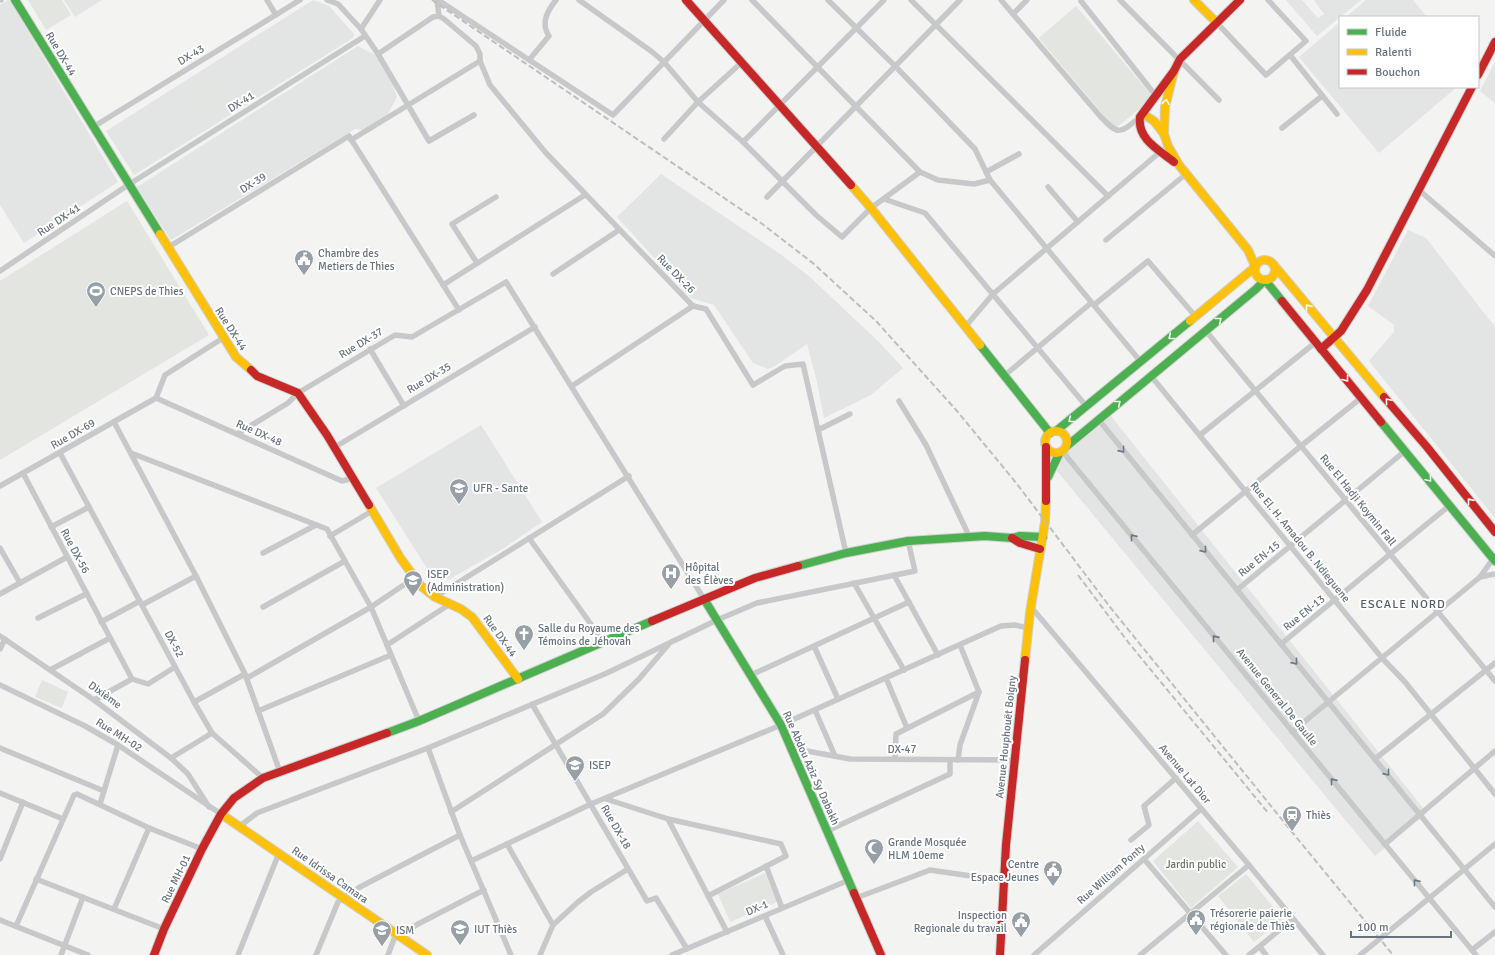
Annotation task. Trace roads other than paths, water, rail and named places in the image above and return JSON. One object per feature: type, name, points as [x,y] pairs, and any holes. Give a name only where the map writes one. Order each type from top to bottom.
[{"type":"main road","name":"Rue DX-44","points":[[15,0],[236,358],[257,376],[298,393],[335,447],[372,511],[414,578],[435,597],[472,617],[518,679]]},
{"type":"main road","points":[[686,0],[871,208],[1004,376],[1053,432],[1060,432],[1066,436],[1067,439],[1063,450],[1047,480]]},
{"type":"main road","points":[[1194,0],[1217,23]]},
{"type":"main road","points":[[1179,165],[1160,152],[1143,136],[1140,130],[1142,116],[1174,71],[1180,59],[1240,0]]},
{"type":"main road","points":[[1479,74],[1495,42]]},
{"type":"main road","points":[[1164,134],[1165,107],[1174,71]]},
{"type":"main road","points":[[1327,356],[1335,340],[1367,290],[1471,88]]},
{"type":"main road","points":[[1142,116],[1154,121],[1164,134],[1168,146],[1179,165],[1248,250],[1255,266],[1256,276],[1265,280],[1494,559]]},
{"type":"main road","points":[[1248,250],[1269,262],[1427,447],[1495,532]]},
{"type":"main road","points":[[1260,261],[1269,262],[1275,270],[1273,276],[1265,280],[1063,450],[1052,453],[1046,447],[1046,439],[1053,432],[1087,407],[1196,317],[1260,261]]},
{"type":"main road","points":[[1319,346],[1335,340]]},
{"type":"main road","name":"Avenue Houphouët Boigny","points":[[1000,955],[1006,844],[1014,760],[1028,628],[1045,522],[1047,480],[1046,447]]},
{"type":"main road","points":[[221,814],[234,798],[263,778],[419,721],[755,578],[846,553],[908,541],[985,536],[1012,538],[1020,536],[1042,537]]},
{"type":"main road","points":[[1012,538],[1020,544],[1040,549]]},
{"type":"main road","name":"Rue Abdou Aziz Sy Dabakh","points":[[704,599],[781,725],[881,955]]},
{"type":"main road","name":"Rue Idrissa Camara","points":[[221,814],[427,955]]},
{"type":"main road","name":"Rue MH-01","points":[[154,955],[164,929],[221,814]]},
{"type":"street","points":[[267,0],[276,15]]},
{"type":"street","name":"DX-43","points":[[93,127],[300,0]]},
{"type":"street","points":[[327,0],[338,4],[361,29],[378,54],[429,141],[474,115]]},
{"type":"street","points":[[361,29],[380,0]]},
{"type":"street","points":[[378,54],[434,17],[439,16],[438,0]]},
{"type":"street","points":[[438,0],[613,115],[724,0]]},
{"type":"street","points":[[529,60],[549,36],[545,27],[546,16],[548,10],[556,0]]},
{"type":"street","points":[[579,0],[651,51],[664,62],[698,102],[743,142],[816,215],[842,237],[871,208],[920,172]]},
{"type":"street","points":[[752,0],[920,172],[938,180],[974,184],[990,180]]},
{"type":"street","points":[[828,0],[895,66],[975,149],[990,180],[1141,362]]},
{"type":"street","points":[[743,142],[884,0]]},
{"type":"street","points":[[911,0],[1108,196]]},
{"type":"street","points":[[767,197],[960,0]]},
{"type":"street","points":[[1001,0],[1110,127],[1118,131],[1123,130],[1142,116]]},
{"type":"street","points":[[1013,14],[1027,0]]},
{"type":"street","points":[[1081,0],[1156,96]]},
{"type":"street","points":[[1120,0],[1219,100]]},
{"type":"street","points":[[1217,23],[1266,75],[1306,41],[1268,0]]},
{"type":"street","name":"Rue DX-26","points":[[439,16],[476,46],[480,54],[480,61],[486,78],[497,94],[546,153],[693,306],[706,309],[753,385],[785,366],[803,364],[818,430]]},
{"type":"street","name":"DX-41","points":[[128,185],[365,36]]},
{"type":"street","points":[[1290,55],[1337,114]]},
{"type":"street","name":"DX-39","points":[[167,248],[480,61]]},
{"type":"street","points":[[664,139],[698,102],[741,63]]},
{"type":"street","points":[[1282,128],[1322,96]]},
{"type":"street","points":[[350,138],[459,310]]},
{"type":"street","points":[[965,327],[993,294],[1160,152]]},
{"type":"street","points":[[986,172],[1018,154]]},
{"type":"street","points":[[1106,240],[1186,174]]},
{"type":"street","name":"Rue DX-41","points":[[0,270],[128,185]]},
{"type":"street","points":[[1048,187],[1078,222]]},
{"type":"street","points":[[1419,190],[1495,256]]},
{"type":"street","points":[[443,285],[585,195]]},
{"type":"street","points":[[477,263],[452,224],[496,197]]},
{"type":"street","points":[[884,199],[925,213],[1087,407]]},
{"type":"street","points":[[554,274],[619,230]]},
{"type":"street","points":[[1004,376],[1037,348],[1148,261],[1196,317]]},
{"type":"street","name":"Rue DX-37","points":[[237,434],[288,403],[298,393],[370,349],[395,335],[412,337],[506,282],[534,327]]},
{"type":"street","points":[[572,386],[693,306]]},
{"type":"street","points":[[534,327],[629,476],[704,599]]},
{"type":"street","name":"Rue DX-35","points":[[335,447],[534,327]]},
{"type":"street","name":"Rue El Hadji Koymin Fall","points":[[1206,331],[1495,681]]},
{"type":"street","points":[[156,398],[165,375],[223,338]]},
{"type":"street","points":[[1200,435],[1255,391],[1319,346]]},
{"type":"street","points":[[370,349],[404,406]]},
{"type":"street","name":"Rue El. H. Amadou B. Ndieguene","points":[[1151,376],[1382,658],[1405,682],[1495,794]]},
{"type":"street","name":"Rue DX-69","points":[[0,486],[156,398]]},
{"type":"street","name":"Rue DX-48","points":[[156,398],[342,481],[348,481],[353,478]]},
{"type":"street","points":[[1192,535],[1361,398]]},
{"type":"street","points":[[899,401],[926,445],[970,538]]},
{"type":"street","points":[[846,553],[818,430],[850,414]]},
{"type":"street","points":[[1098,419],[1495,907]]},
{"type":"street","points":[[114,422],[196,576],[246,676],[280,772]]},
{"type":"street","name":"Avenue General De Gaulle","points":[[1063,450],[1067,457],[1474,953]]},
{"type":"street","name":"Rue EN-15","points":[[1237,590],[1405,451]]},
{"type":"street","name":"DX-52","points":[[60,453],[212,734],[263,778]]},
{"type":"street","points":[[131,453],[327,529],[371,607],[419,721]]},
{"type":"street","name":"Rue DX-56","points":[[23,473],[132,679]]},
{"type":"street","points":[[435,597],[629,476]]},
{"type":"street","name":"Rue EN-13","points":[[1281,644],[1450,505]]},
{"type":"street","points":[[51,527],[89,507]]},
{"type":"street","points":[[330,536],[372,511]]},
{"type":"street","points":[[263,553],[316,525]]},
{"type":"street","points":[[529,538],[604,641]]},
{"type":"street","points":[[240,826],[257,813],[428,748],[607,673],[717,620],[757,603],[915,571],[908,541]]},
{"type":"street","points":[[0,548],[20,583]]},
{"type":"street","points":[[0,594],[67,556]]},
{"type":"street","points":[[1292,732],[1480,577],[1494,559]]},
{"type":"street","points":[[263,607],[345,561]]},
{"type":"street","points":[[1480,577],[1495,574]]},
{"type":"street","points":[[894,575],[938,655]]},
{"type":"street","points":[[101,622],[196,576]]},
{"type":"street","points":[[194,702],[246,676],[371,607],[414,578]]},
{"type":"street","points":[[854,583],[904,670]]},
{"type":"street","points":[[38,618],[86,594]]},
{"type":"street","points":[[751,675],[909,602]]},
{"type":"street","points":[[387,645],[450,604]]},
{"type":"street","name":"Avenue Lat Dior","points":[[1031,608],[1176,778],[1323,955]]},
{"type":"street","points":[[471,861],[591,804],[781,725],[1001,626],[1015,625],[1028,628]]},
{"type":"street","points":[[0,649],[3,638]]},
{"type":"street","name":"Dixième","points":[[3,638],[94,700],[171,758],[188,774],[209,807]]},
{"type":"street","points":[[50,670],[110,638]]},
{"type":"street","points":[[451,812],[603,714],[639,679],[669,644]]},
{"type":"street","points":[[958,760],[960,746],[980,692],[960,645]]},
{"type":"street","points":[[814,646],[838,699]]},
{"type":"street","points":[[258,711],[391,655]]},
{"type":"street","points":[[1375,759],[1495,663]]},
{"type":"street","points":[[94,700],[132,679],[148,684],[175,667]]},
{"type":"street","points":[[886,678],[907,728]]},
{"type":"street","name":"Rue MH-02","points":[[0,685],[85,726],[118,745],[221,814]]},
{"type":"street","points":[[895,759],[896,734],[980,692]]},
{"type":"street","name":"Rue DX-18","points":[[532,704],[647,901],[656,898],[687,949]]},
{"type":"street","points":[[815,710],[835,756]]},
{"type":"street","points":[[171,758],[212,734]]},
{"type":"street","points":[[100,804],[118,745]]},
{"type":"street","points":[[0,748],[104,791]]},
{"type":"street","points":[[428,748],[460,835],[511,955]]},
{"type":"street","name":"DX-47","points":[[791,748],[850,759],[1014,760]]},
{"type":"street","points":[[1385,844],[1495,751]]},
{"type":"street","points":[[827,831],[950,774],[950,760]]},
{"type":"street","points":[[1131,840],[1149,825],[1144,806],[1176,778]]},
{"type":"street","points":[[0,793],[63,819]]},
{"type":"street","points":[[16,926],[63,819],[74,796],[77,794],[149,828],[202,850]]},
{"type":"street","points":[[606,799],[668,819],[781,844],[786,856],[708,896]]},
{"type":"street","points":[[0,859],[23,802]]},
{"type":"street","name":"Rue William Ponty","points":[[1034,955],[1201,809]]},
{"type":"street","points":[[668,819],[727,932]]},
{"type":"street","points":[[114,909],[149,828]]},
{"type":"street","points":[[316,955],[338,902],[360,887],[460,835]]},
{"type":"street","points":[[507,844],[553,925]]},
{"type":"street","points":[[1360,955],[1495,844]]},
{"type":"street","points":[[238,955],[279,853]]},
{"type":"street","points":[[1144,859],[1226,955]]},
{"type":"street","points":[[1140,955],[1249,865]]},
{"type":"street","points":[[766,866],[782,908]]},
{"type":"street","points":[[540,955],[553,925],[578,902],[628,869]]},
{"type":"street","points":[[856,898],[930,870],[1005,881]]},
{"type":"street","points":[[36,879],[164,929]]},
{"type":"street","name":"DX-1","points":[[672,955],[849,880]]},
{"type":"street","points":[[388,955],[394,939],[418,924],[484,890]]},
{"type":"street","points":[[61,955],[84,897]]},
{"type":"street","points":[[765,916],[783,955]]},
{"type":"street","points":[[1249,955],[1293,919]]},
{"type":"street","points":[[0,920],[88,955]]},
{"type":"street","points":[[1474,953],[1495,932]]},
{"type":"street","points":[[1260,947],[1266,955]]},
{"type":"railway","points":[[432,0],[761,223],[814,264],[876,321],[957,411],[1017,484],[1110,607],[1393,955]]},
{"type":"railway","points":[[1078,575],[1128,642],[1269,814]]},
{"type":"place","name":"Chambre des Metiers de Thies","points":[[304,276]]},
{"type":"place","name":"CNEPS de Thies","points":[[96,308]]},
{"type":"place","name":"UFR - Sante","points":[[459,505]]},
{"type":"place","name":"Hôpital des Élèves","points":[[671,590]]},
{"type":"place","name":"ISEP (Administration)","points":[[413,597]]},
{"type":"place","name":"Salle du Royaume des Témoins de Jéhovah","points":[[524,651]]},
{"type":"place","name":"ISEP","points":[[575,782]]},
{"type":"place","name":"Thiès","points":[[1292,832]]},
{"type":"place","name":"Grande Mosquée HLM 10eme","points":[[874,865]]},
{"type":"place","name":"Centre Espace Jeunes","points":[[1053,887]]},
{"type":"place","name":"Trésorerie paierie régionale de Thiès","points":[[1196,936]]},
{"type":"place","name":"Inspection Regionale du travail","points":[[1021,938]]},
{"type":"place","name":"IUT Thiès","points":[[460,946]]},
{"type":"place","name":"ISM","points":[[382,947]]},
{"type":"district","name":"ESCALE NORD","points":[[1403,604]]},
{"type":"park label","name":"Jardin public","points":[[1196,864]]}]
